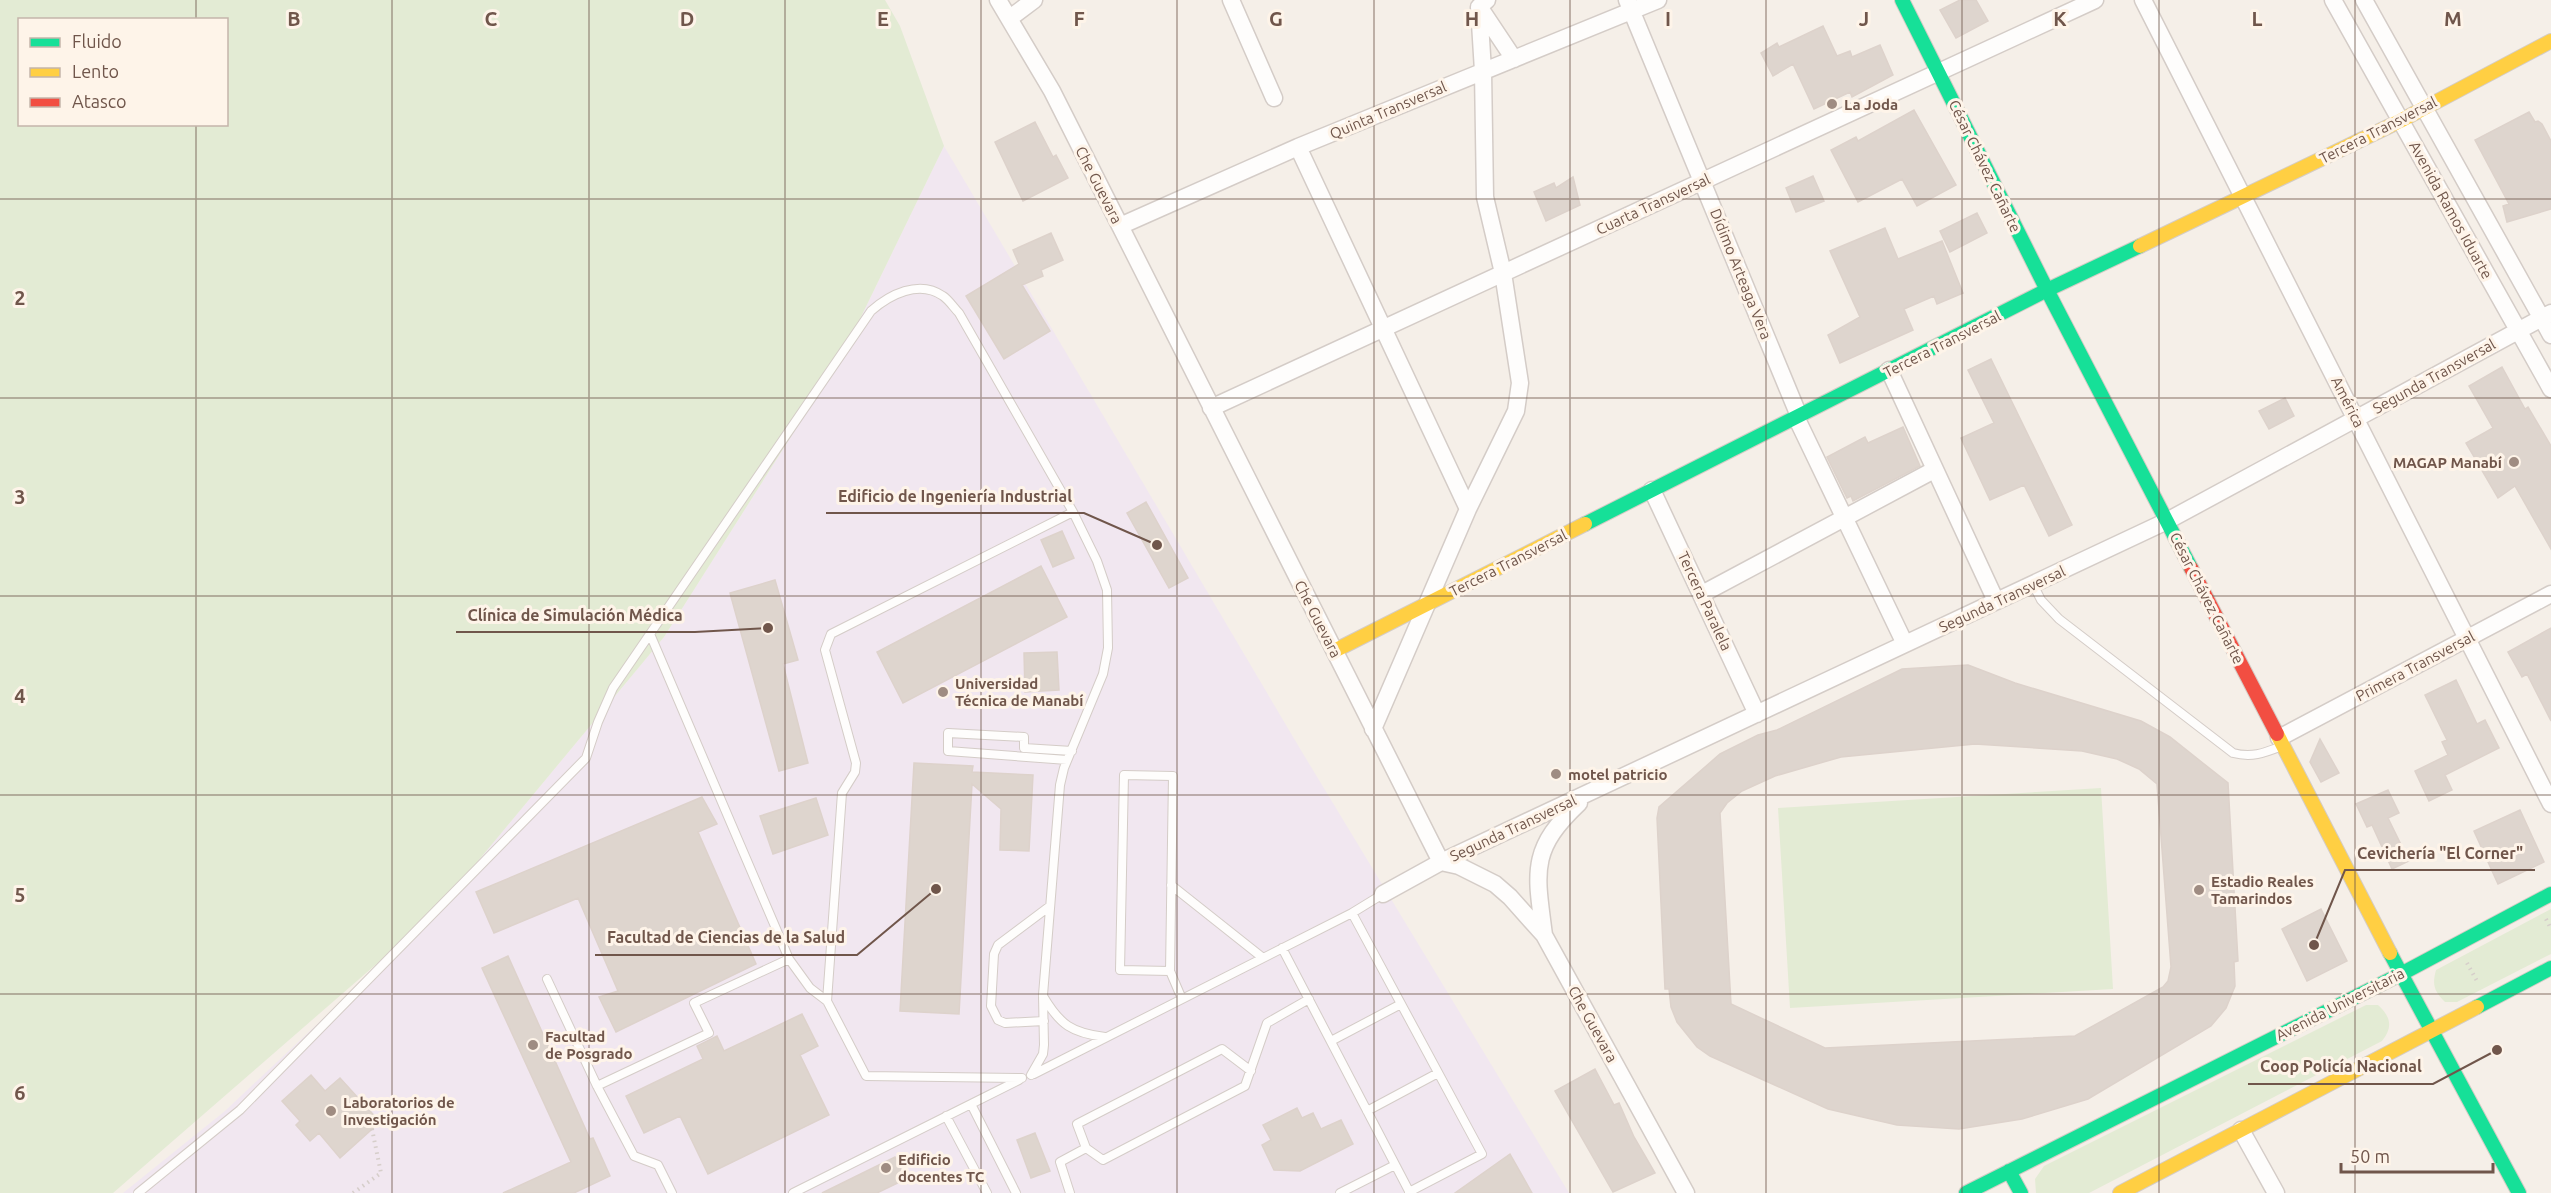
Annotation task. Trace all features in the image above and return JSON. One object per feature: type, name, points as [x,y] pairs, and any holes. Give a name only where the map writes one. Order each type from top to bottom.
[{"type":"street","name":"Che Guevara","points":[[998,0],[1052,91],[1441,862],[1459,866],[1495,884],[1510,897],[1544,935],[1686,1193]]},
{"type":"street","points":[[1010,18],[1034,0]]},
{"type":"street","points":[[1231,0],[1274,99]]},
{"type":"street","name":"Quinta Transversal","points":[[1120,226],[1298,147],[1514,59],[1630,6],[1658,0]]},
{"type":"street","name":"César Chávez Cañarte","points":[[1902,0],[2047,290],[2431,1032],[2519,1193]]},
{"type":"street","name":"Cuarta Transversal","points":[[1211,408],[2095,0]]},
{"type":"street","name":"América","points":[[2144,0],[2551,804]]},
{"type":"street","name":"Avenida Ramos Iduarte","points":[[2333,0],[2551,389]]},
{"type":"street","name":"Avenida Ramos Iduarte","points":[[2364,0],[2424,108],[2546,315],[2551,335]]},
{"type":"street","points":[[1480,2],[1514,59]]},
{"type":"street","points":[[1373,729],[1468,509],[1516,411],[1520,396],[1503,273],[1485,197],[1480,2]]},
{"type":"street","name":"Dídimo Arteaga Vera","points":[[1630,6],[1797,416],[1905,644]]},
{"type":"street","name":"Tercera Transversal","points":[[1335,651],[2047,290],[2400,121],[2551,41]]},
{"type":"street","points":[[1298,147],[1385,328],[1468,509]]},
{"type":"street","name":"Segunda Transversal","points":[[1441,862],[2167,521],[2546,315]]},
{"type":"street","points":[[1889,370],[1996,601]]},
{"type":"street","points":[[1702,594],[1934,470]]},
{"type":"street","name":"Tercera Paralela","points":[[1652,490],[1757,714]]},
{"type":"street","name":"Primera Transversal","points":[[2281,742],[2551,594]]},
{"type":"street","points":[[1544,935],[1538,890],[1539,865],[1547,839],[1559,822],[1591,793]]},
{"type":"street","points":[[1383,894],[1441,862]]},
{"type":"street","name":"Avenida Universitaria","points":[[1966,1193],[1982,1190],[2010,1171],[2401,974],[2551,894]]},
{"type":"street","points":[[2120,1193],[2551,968]]},
{"type":"street","points":[[2241,1130],[2276,1193]]},
{"type":"street","points":[[2010,1171],[2021,1193]]},
{"type":"lane","points":[[138,1193],[240,1110],[586,758],[598,722],[614,688],[650,634],[871,311],[884,300],[902,290],[923,290],[943,295],[959,313],[1073,513],[1097,561],[1107,590],[1108,648],[1103,674],[1067,760],[1060,785],[1043,995],[1043,1054],[1031,1075]]},
{"type":"lane","points":[[827,1002],[842,793],[855,772],[856,763],[825,650],[831,634],[1073,513]]},
{"type":"lane","points":[[2033,584],[2041,600],[2059,619],[2233,753],[2246,756],[2260,755],[2281,742]]},
{"type":"lane","points":[[650,634],[789,959],[810,988],[827,1002],[866,1076],[1022,1078]]},
{"type":"lane","points":[[1067,760],[948,751],[948,733],[1024,737],[1024,748],[1072,752]]},
{"type":"lane","points":[[1170,971],[1120,970],[1124,775],[1173,776],[1170,971],[1182,999]]},
{"type":"lane","points":[[1171,885],[1263,958]]},
{"type":"lane","points":[[793,1193],[1352,913],[1383,894]]},
{"type":"lane","points":[[1044,1021],[1005,1023],[993,1014],[991,1006],[993,954],[1005,938],[1050,906]]},
{"type":"lane","points":[[1282,948],[1409,1193],[1482,1154],[1352,913]]},
{"type":"lane","points":[[597,1086],[709,1033],[694,1003],[789,959]]},
{"type":"lane","points":[[548,979],[597,1086],[634,1156],[658,1166],[672,1193]]},
{"type":"lane","points":[[1043,995],[1052,1011],[1066,1025],[1087,1035],[1105,1037]]},
{"type":"lane","points":[[1251,1071],[1221,1049],[1077,1124],[1086,1148],[1103,1160],[1245,1086],[1251,1071],[1268,1023],[1309,999]]},
{"type":"lane","points":[[1330,1041],[1401,1004]]},
{"type":"lane","points":[[1367,1111],[1438,1073]]},
{"type":"lane","points":[[970,1104],[1016,1193]]},
{"type":"lane","points":[[946,1116],[987,1193]]},
{"type":"lane","points":[[1070,1193],[1060,1162],[1086,1148]]},
{"type":"lane","points":[[1340,1193],[1395,1164]]},
{"type":"path","points":[[2457,944],[2488,1002]]},
{"type":"path","points":[[353,1193],[381,1173],[372,1129]]},
{"type":"shaded area","name":"Universidad Técnica de Manabí","points":[[944,146],[1299,747],[1569,1193],[123,1193],[225,1111],[434,914],[664,637],[842,356]]},
{"type":"green space","points":[[0,0],[885,0],[900,26],[944,146],[842,356],[664,637],[434,914],[113,1193],[0,1193]]},
{"type":"green space","points":[[2101,788],[2113,989],[1790,1008],[1778,808]]},
{"type":"green space","points":[[2551,909],[2551,954],[2457,1002],[2445,1002],[2438,994],[2434,984],[2436,970]]},
{"type":"green space","points":[[2366,1005],[2378,1005],[2388,1018],[2388,1031],[2382,1041],[2089,1193],[2036,1193],[2035,1179],[2044,1166]]},
{"type":"building","points":[[1960,0],[1976,0],[1988,21],[1956,38],[1940,10]]},
{"type":"building","points":[[1823,26],[1837,56],[1850,51],[1852,57],[1880,45],[1893,75],[1852,97],[1850,92],[1814,109],[1793,64],[1773,76],[1761,53],[1777,43],[1779,47]]},
{"type":"building","points":[[1914,110],[1956,185],[1917,206],[1902,179],[1858,202],[1831,150],[1856,137],[1858,141]]},
{"type":"building","points":[[2529,112],[2535,122],[2542,124],[2551,141],[2551,209],[2507,222],[2503,206],[2509,204],[2475,140]]},
{"type":"building","points":[[1035,122],[1053,157],[1056,155],[1068,178],[1023,201],[995,142]]},
{"type":"building","points":[[1813,176],[1824,201],[1796,212],[1786,188]]},
{"type":"building","points":[[1573,177],[1580,205],[1546,221],[1534,192],[1554,183],[1556,188]]},
{"type":"building","points":[[1977,213],[1987,233],[1950,252],[1940,231]]},
{"type":"building","points":[[1885,228],[1898,259],[1942,241],[1963,293],[1937,304],[1934,296],[1904,309],[1913,330],[1840,363],[1828,335],[1860,317],[1830,251]]},
{"type":"building","points":[[1051,233],[1063,260],[1041,270],[1043,276],[1022,285],[1050,331],[1004,359],[966,296],[1019,264],[1013,250]]},
{"type":"building","points":[[1991,359],[2072,525],[2049,536],[2024,485],[1990,500],[1961,438],[1994,423],[1968,370]]},
{"type":"building","name":"MAGAP Manabí","points":[[2502,367],[2525,409],[2528,407],[2551,446],[2551,549],[2515,486],[2498,498],[2466,443],[2493,428],[2469,386]]},
{"type":"building","points":[[2285,398],[2294,416],[2269,429],[2259,411]]},
{"type":"building","points":[[1903,427],[1920,466],[1853,501],[1851,496],[1847,498],[1827,457],[1865,437],[1868,443]]},
{"type":"building","points":[[1146,502],[1188,578],[1169,588],[1127,513]]},
{"type":"building","points":[[1062,531],[1074,558],[1053,567],[1041,540]]},
{"type":"building","points":[[1041,566],[1067,617],[903,703],[877,652]]},
{"type":"building","points":[[775,580],[798,660],[783,664],[808,763],[779,771],[730,593]]},
{"type":"building","points":[[2551,628],[2551,721],[2527,674],[2522,677],[2508,652]]},
{"type":"building","points":[[1057,652],[1059,690],[1025,692],[1024,653]]},
{"type":"building","name":"Estadio Reales Tamarindos","points":[[1968,665],[2015,683],[2141,721],[2170,737],[2228,783],[2238,961],[2234,962],[2235,986],[2226,1008],[2211,1026],[2088,1099],[2022,1119],[1959,1129],[1897,1125],[1828,1109],[1710,1056],[1697,1047],[1677,1022],[1671,1007],[1669,989],[1665,989],[1657,818],[1659,807],[1720,754],[1758,735],[1777,730],[1902,669]],"holes":[[[1975,744],[2082,751],[2117,759],[2139,769],[2157,784],[2171,967],[2168,981],[2163,987],[2075,1036],[1825,1048],[1731,1004],[1720,813],[1727,803],[1742,791],[1775,776],[1841,757]]]},
{"type":"building","points":[[2456,680],[2477,724],[2485,720],[2499,748],[2445,775],[2452,790],[2429,801],[2415,771],[2448,755],[2442,742],[2447,740],[2425,695]]},
{"type":"building","points":[[2320,739],[2339,773],[2321,782],[2310,762]]},
{"type":"building","points":[[914,763],[973,766],[972,772],[1033,775],[1029,851],[1000,850],[1001,809],[972,784],[959,1014],[900,1011]]},
{"type":"building","points":[[2388,790],[2399,813],[2388,818],[2409,861],[2392,869],[2372,825],[2367,827],[2356,804]]},
{"type":"building","points":[[702,797],[717,824],[698,832],[756,964],[616,1032],[599,997],[618,991],[578,898],[494,933],[476,892]]},
{"type":"building","points":[[816,798],[828,835],[773,854],[760,816]]},
{"type":"building","points":[[2520,810],[2544,862],[2498,884],[2474,831]]},
{"type":"building","points":[[2321,909],[2347,961],[2307,981],[2282,929]]},
{"type":"building","name":"Facultad de Posgrado","points":[[508,956],[590,1139],[593,1138],[610,1176],[574,1193],[503,1193],[571,1162],[482,968]]},
{"type":"building","points":[[802,1014],[818,1046],[800,1055],[829,1115],[708,1174],[680,1116],[644,1133],[626,1096],[703,1059],[697,1046],[717,1036],[724,1051]]},
{"type":"building","points":[[1595,1069],[1614,1105],[1619,1103],[1634,1137],[1655,1173],[1613,1192],[1555,1091]]},
{"type":"building","name":"Laboratorios de Investigación","points":[[311,1075],[325,1091],[340,1078],[380,1122],[340,1158],[319,1133],[310,1141],[296,1125],[300,1121],[282,1101]]},
{"type":"building","points":[[1297,1108],[1302,1118],[1313,1113],[1321,1129],[1341,1120],[1353,1144],[1300,1171],[1274,1170],[1262,1145],[1271,1140],[1263,1125]]},
{"type":"building","points":[[1035,1133],[1050,1171],[1031,1178],[1017,1140]]},
{"type":"building","points":[[1510,1154],[1532,1193],[1455,1193]]},
{"type":"building","name":"Edificio docentes TC","points":[[895,1157],[906,1179],[877,1193],[822,1193]]},
{"type":"traffic: fast","points":[[1902,0],[2047,290],[2191,568]]},
{"type":"traffic: fast","points":[[1585,524],[2047,290],[2140,246]]},
{"type":"traffic: fast","points":[[1966,1193],[2401,974],[2551,894]]},
{"type":"traffic: fast","points":[[2390,953],[2519,1193]]},
{"type":"traffic: fast","points":[[2477,1007],[2551,968]]},
{"type":"traffic: fast","points":[[2009,1171],[2021,1193]]},
{"type":"traffic: slow","points":[[2140,246],[2400,121],[2551,41]]},
{"type":"traffic: slow","points":[[1334,651],[1585,524]]},
{"type":"traffic: slow","points":[[2277,734],[2390,953]]},
{"type":"traffic: slow","points":[[2120,1193],[2477,1007]]},
{"type":"traffic: jam","points":[[2191,568],[2277,734]]},
{"type":"place","name":"La Joda","points":[[1832,104]]},
{"type":"place","name":"MAGAP Manabí","points":[[2514,462]]},
{"type":"place","name":"Edificio de Ingeniería Industrial","points":[[1157,545]]},
{"type":"place","name":"Clínica de Simulación Médica","points":[[768,628]]},
{"type":"place","name":"Universidad Técnica de Manabí","points":[[943,692]]},
{"type":"place","name":"motel patricio","points":[[1556,774]]},
{"type":"place","name":"Facultad de Ciencias de la Salud","points":[[936,889]]},
{"type":"place","name":"Estadio Reales Tamarindos","points":[[2199,890]]},
{"type":"place","name":"Cevichería \"El Corner\"","points":[[2314,945]]},
{"type":"place","name":"Facultad de Posgrado","points":[[533,1045]]},
{"type":"place","name":"Coop Policía Nacional","points":[[2497,1050]]},
{"type":"place","name":"Laboratorios de Investigación","points":[[331,1111]]},
{"type":"place","name":"Edificio docentes TC","points":[[886,1168]]}]
